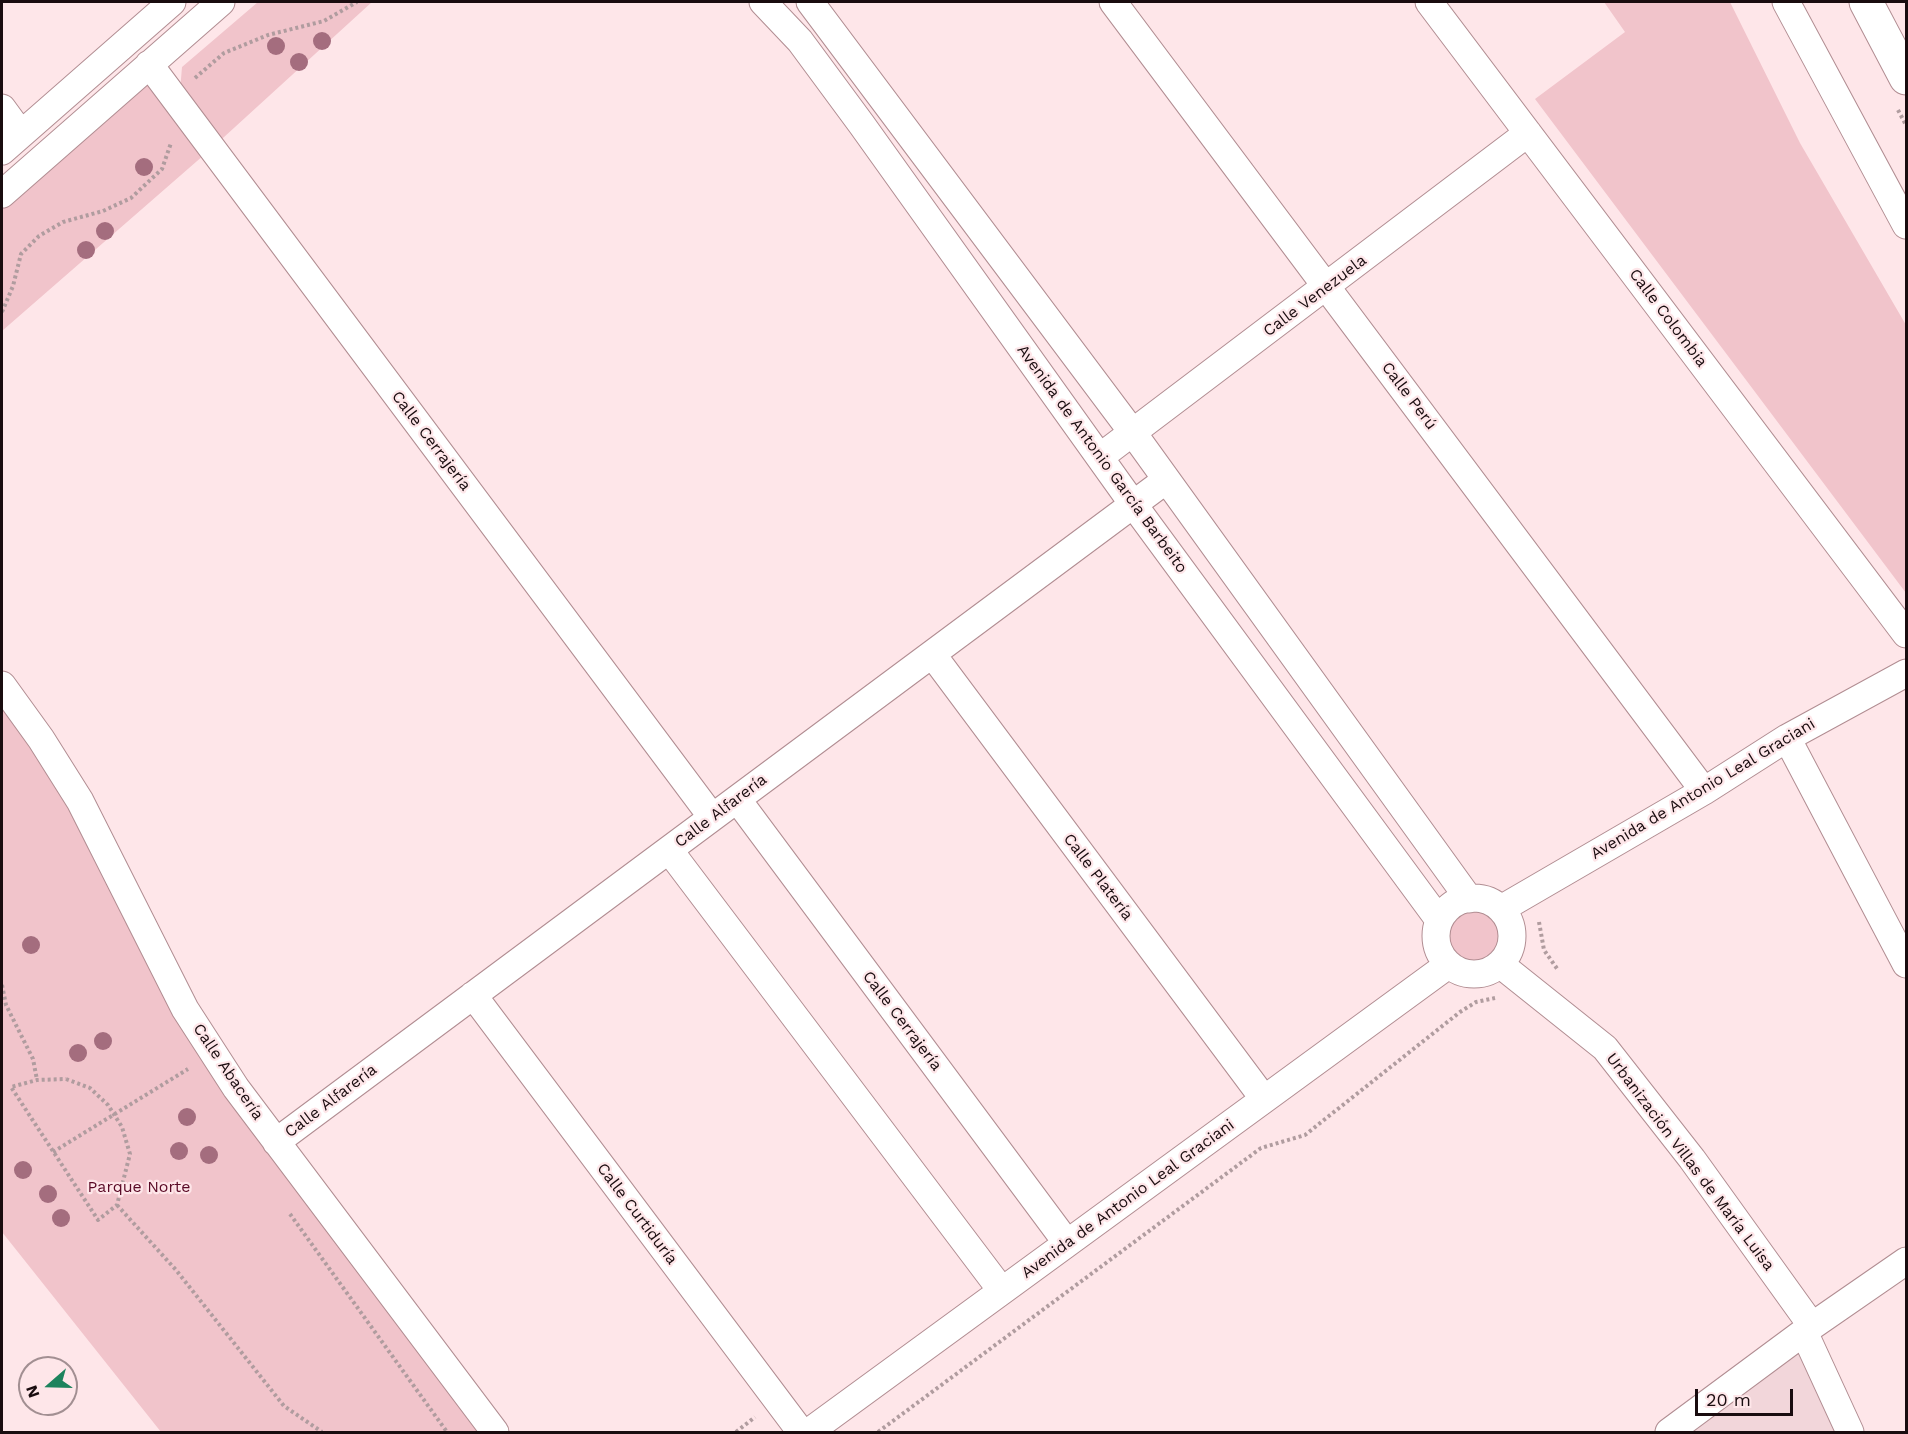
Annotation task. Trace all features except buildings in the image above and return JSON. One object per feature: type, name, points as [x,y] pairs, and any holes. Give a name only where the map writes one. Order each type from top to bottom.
[{"type":"main road","points":[[1866,2],[1906,78]]},
{"type":"main road","points":[[1891,2],[1906,30]]},
{"type":"street","points":[[2,108],[11,142],[172,2]]},
{"type":"street","points":[[2,194],[221,2]]},
{"type":"street","name":"Avenida de Antonio García Barbeito","points":[[763,2],[800,41],[862,125],[1133,504],[1439,920]]},
{"type":"street","points":[[810,2],[1133,433],[1469,899]]},
{"type":"street","name":"Calle Perú","points":[[1113,2],[1704,791]]},
{"type":"street","name":"Calle Colombia","points":[[1428,2],[1906,634]]},
{"type":"street","points":[[1786,2],[1906,225]]},
{"type":"street","name":"Calle Cerrajería","points":[[149,64],[712,817]]},
{"type":"street","name":"Calle Venezuela","points":[[1100,457],[1328,287],[1528,133]]},
{"type":"street","name":"Calle Alfarería","points":[[276,1142],[1166,480]]},
{"type":"street","name":"Calle Platería","points":[[932,654],[1264,1099]]},
{"type":"street","name":"Avenida de Antonio Leal Graciani","points":[[1501,909],[1704,791],[1787,738],[1906,673]]},
{"type":"street","name":"Calle Abacería","points":[[2,685],[41,739],[80,801],[185,1009],[236,1088],[495,1432]]},
{"type":"street","points":[[1787,738],[1906,963]]},
{"type":"street","name":"Calle Cerrajería","points":[[737,799],[1067,1243]]},
{"type":"street","points":[[669,850],[1002,1291]]},
{"type":"street","points":[[1479,898],[1501,909],[1511,926],[1513,937],[1511,949],[1501,964],[1478,975],[1463,973],[1448,964],[1437,945],[1439,920],[1450,907],[1469,899],[1479,898]]},
{"type":"street","name":"Avenida de Antonio Leal Graciani","points":[[808,1432],[1448,964]]},
{"type":"street","name":"Urbanización Villas de María Luisa","points":[[1501,964],[1605,1048],[1692,1159],[1808,1329],[1850,1432]]},
{"type":"street","name":"Calle Curtiduría","points":[[473,995],[801,1432]]},
{"type":"street","points":[[1669,1432],[1808,1329],[1906,1261]]},
{"type":"path","points":[[2,312],[13,285],[21,254],[39,236],[63,222],[103,211],[131,198],[162,169],[174,134],[179,104],[196,77],[224,53],[268,35],[324,21],[357,2]]},
{"type":"path","points":[[2,985],[6,1005],[33,1059],[37,1080]]},
{"type":"path","points":[[53,1152],[214,1054]]},
{"type":"path","points":[[66,1079],[90,1088],[108,1105],[122,1127],[130,1154],[117,1205],[98,1220],[11,1087],[37,1080],[66,1079]]},
{"type":"path","points":[[117,1205],[176,1270],[284,1406],[322,1432]]},
{"type":"shaded area","points":[[1802,1344],[1840,1432],[1690,1432]]},
{"type":"green space","points":[[258,2],[372,2],[212,148],[2,331],[2,194],[149,64],[179,103],[182,67]]},
{"type":"green space","points":[[1604,2],[1730,2],[1800,143],[1906,325],[1906,593],[1535,99],[1625,32]]},
{"type":"green space","name":"Parque Norte","points":[[2,685],[185,1009],[495,1432],[161,1432],[2,1232]]},
{"type":"green space","points":[[1468,904],[1480,904],[1497,913],[1504,924],[1506,936],[1504,948],[1497,959],[1480,968],[1468,968],[1456,963],[1447,954],[1442,942],[1442,930],[1447,918],[1456,909]]}]
